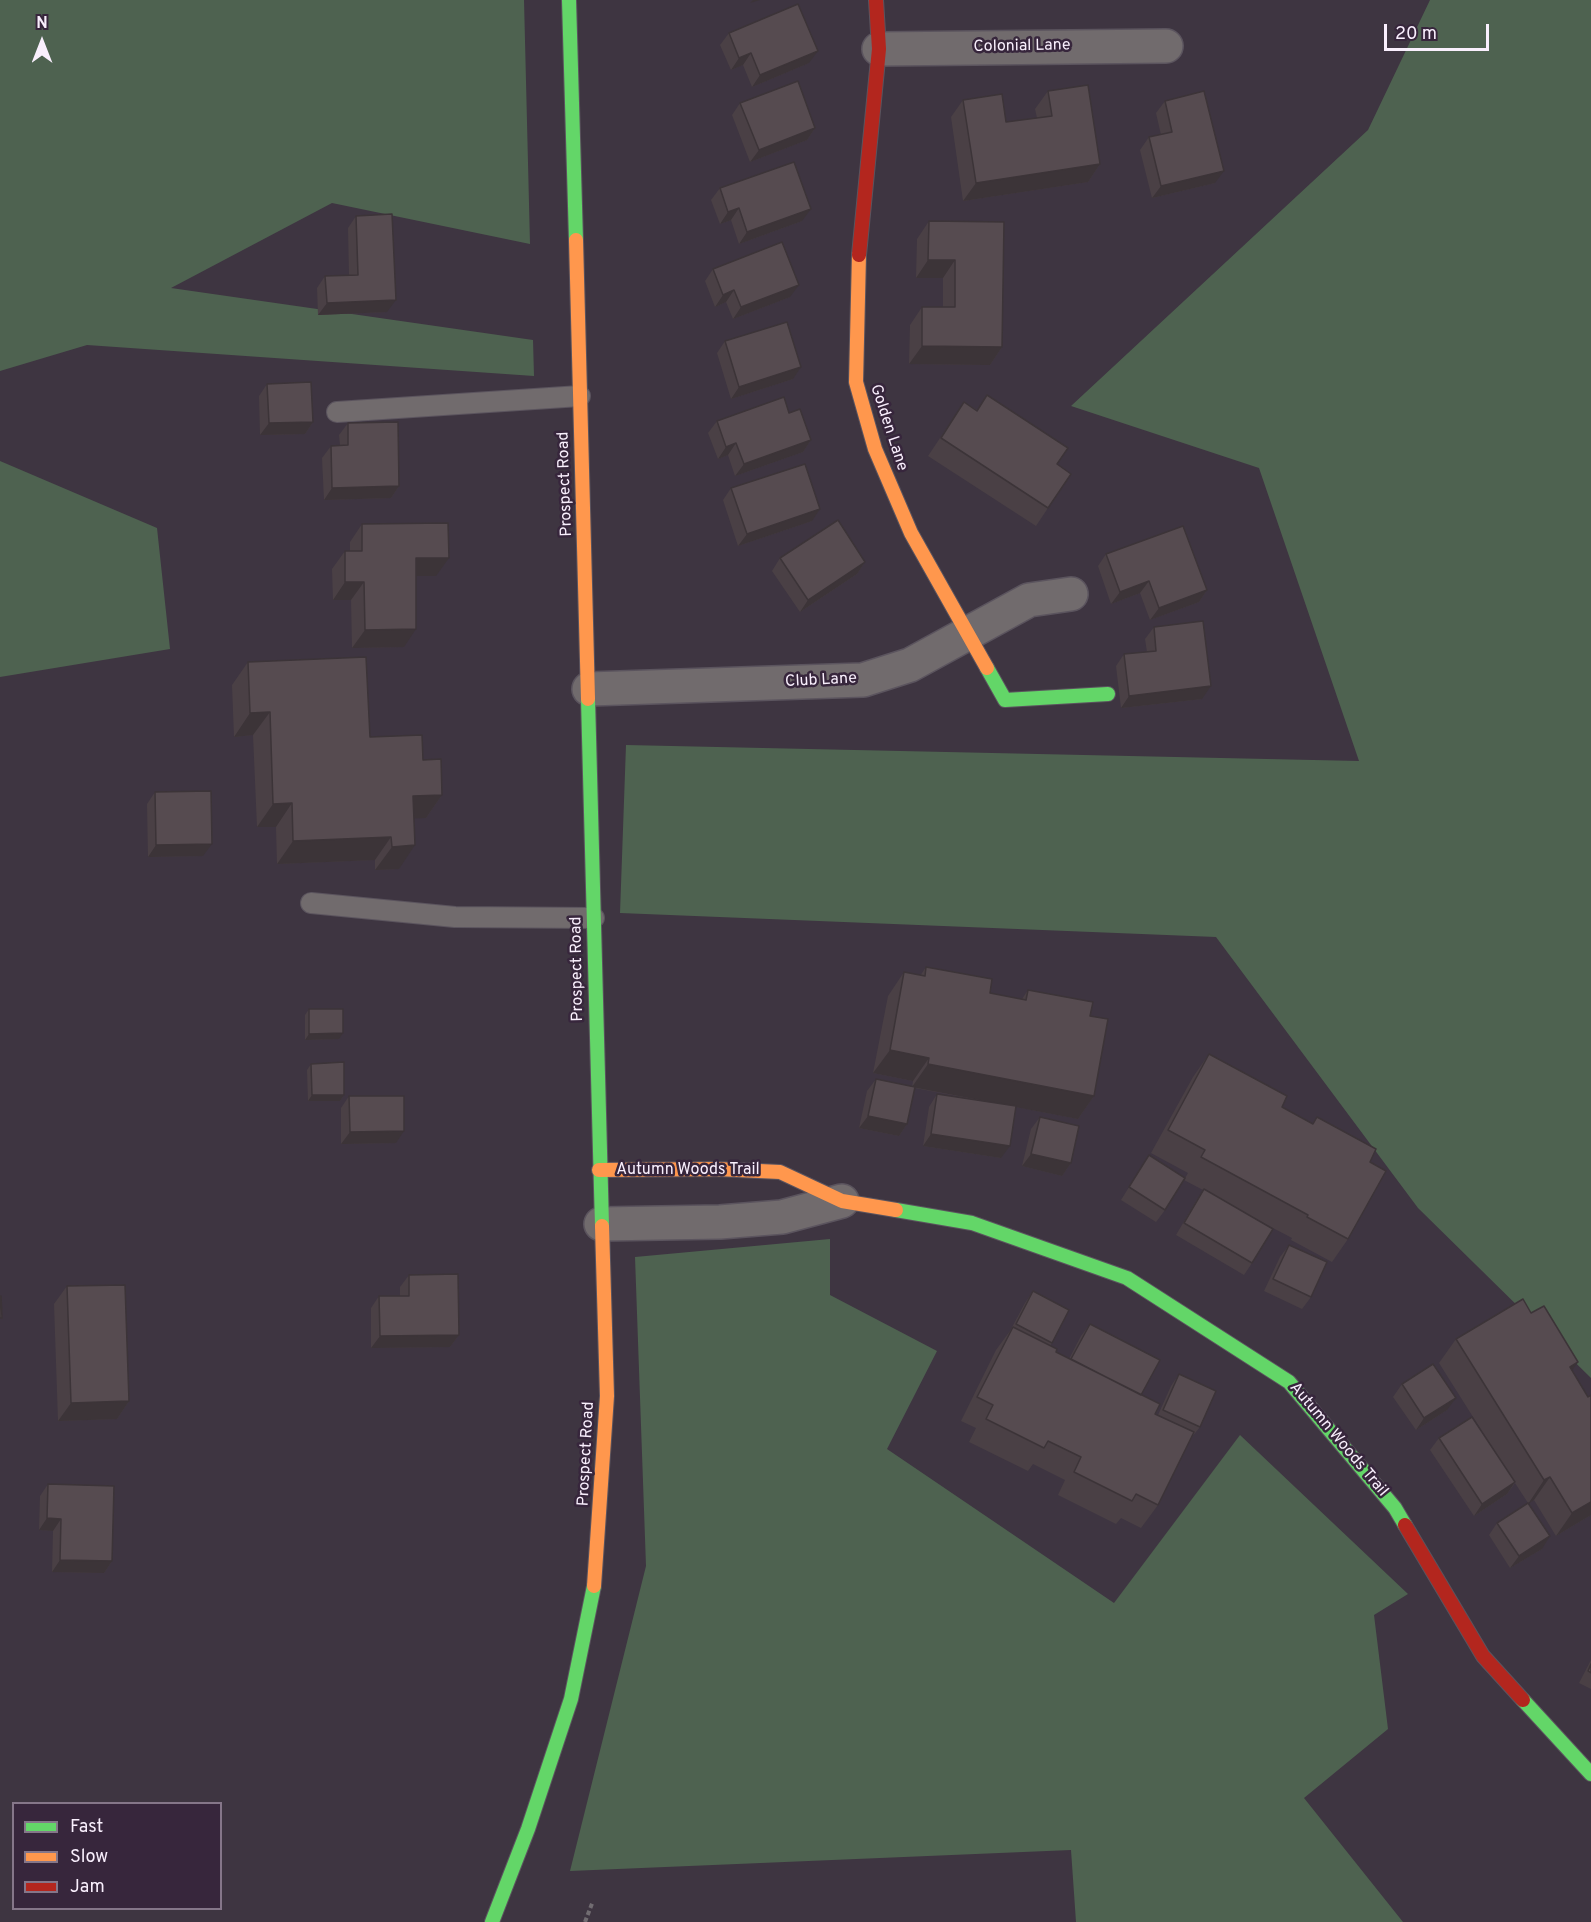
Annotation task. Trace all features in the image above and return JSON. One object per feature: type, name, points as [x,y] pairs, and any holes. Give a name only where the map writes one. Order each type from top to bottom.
[{"type":"street","name":"Prospect Road","points":[[492,1922],[528,1829],[571,1699],[596,1575],[607,1396],[599,1170],[589,689],[569,0]]},
{"type":"street","name":"Golden Lane","points":[[876,0],[879,49],[858,267],[856,382],[875,450],[911,533],[1005,700],[1108,694]]},
{"type":"street","name":"Colonial Lane","points":[[879,49],[1166,46]]},
{"type":"street","name":"Club Lane","points":[[589,689],[863,680],[910,665],[1029,600],[1071,594]]},
{"type":"street","name":"Autumn Woods Trail","points":[[599,1170],[717,1168],[780,1172],[842,1201],[972,1223],[1127,1278],[1289,1382],[1395,1508],[1483,1656],[1591,1774]]},
{"type":"street","name":"Autumn Woods Trail","points":[[601,1224],[720,1222],[782,1217],[842,1201]]},
{"type":"lane","points":[[337,412],[580,396]]},
{"type":"lane","points":[[311,903],[455,917],[594,918]]},
{"type":"path","points":[[585,1922],[593,1901]]},
{"type":"green space","points":[[0,0],[524,0],[530,244],[332,203],[171,288],[533,340],[534,376],[87,345],[0,371]]},
{"type":"green space","points":[[1430,0],[1591,0],[1591,1378],[1418,1208],[1216,937],[620,913],[626,745],[1359,761],[1259,468],[1071,406],[1368,130]]},
{"type":"green space","points":[[0,461],[157,528],[170,649],[0,677]]},
{"type":"green space","points":[[830,1239],[830,1295],[937,1351],[887,1449],[1114,1603],[1240,1435],[1408,1594],[1374,1615],[1388,1729],[1304,1798],[1403,1922],[1076,1922],[1071,1850],[570,1871],[646,1566],[635,1257]]},
{"type":"building","points":[[798,4],[818,51],[760,75],[751,53],[739,58],[729,33]]},
{"type":"building","points":[[798,81],[815,128],[759,150],[740,103]]},
{"type":"building","points":[[1088,85],[1100,164],[976,183],[963,100],[1002,94],[1006,122],[1052,116],[1048,91]]},
{"type":"building","points":[[1204,91],[1224,171],[1161,186],[1149,137],[1172,132],[1165,101]]},
{"type":"building","points":[[794,162],[811,209],[747,232],[739,208],[728,212],[720,188]]},
{"type":"building","points":[[392,214],[396,300],[327,303],[325,276],[358,275],[356,216]]},
{"type":"building","points":[[929,221],[1004,222],[1002,347],[922,346],[922,307],[955,307],[955,260],[928,260]]},
{"type":"building","points":[[782,242],[799,285],[741,307],[734,290],[723,295],[713,269]]},
{"type":"building","points":[[787,322],[801,367],[739,387],[725,341]]},
{"type":"building","points":[[311,382],[313,422],[269,423],[267,384]]},
{"type":"building","points":[[987,395],[1068,448],[1057,464],[1071,474],[1048,508],[941,438],[964,402],[977,411]]},
{"type":"building","points":[[784,397],[789,413],[800,409],[811,440],[744,464],[736,443],[726,447],[717,421]]},
{"type":"building","points":[[398,422],[399,486],[332,488],[331,446],[348,445],[348,423]]},
{"type":"building","points":[[805,464],[820,509],[747,534],[731,488]]},
{"type":"building","points":[[838,520],[865,562],[808,600],[780,558]]},
{"type":"building","points":[[448,523],[449,558],[416,558],[416,629],[365,630],[364,582],[345,582],[345,551],[362,551],[362,524]]},
{"type":"building","points":[[1183,526],[1207,590],[1159,608],[1149,581],[1120,592],[1106,554]]},
{"type":"building","points":[[1203,621],[1211,686],[1129,696],[1124,654],[1156,651],[1154,627]]},
{"type":"building","points":[[366,657],[370,737],[422,735],[423,760],[441,759],[442,795],[413,796],[415,845],[392,847],[391,837],[293,841],[292,803],[273,804],[270,712],[250,713],[248,662]]},
{"type":"building","points":[[211,791],[212,844],[156,845],[155,792]]},
{"type":"building","points":[[926,967],[992,979],[990,993],[1026,1000],[1028,990],[1093,1002],[1090,1016],[1108,1019],[1094,1096],[928,1064],[929,1058],[890,1050],[904,972],[925,976]]},
{"type":"building","points":[[309,1009],[343,1009],[343,1033],[309,1034]]},
{"type":"building","points":[[1209,1054],[1287,1096],[1282,1107],[1313,1124],[1317,1117],[1376,1149],[1370,1162],[1386,1171],[1348,1239],[1201,1157],[1205,1150],[1168,1130]]},
{"type":"building","points":[[344,1062],[344,1095],[312,1095],[311,1064]]},
{"type":"building","points":[[876,1079],[915,1087],[907,1124],[868,1116]]},
{"type":"building","points":[[937,1094],[1016,1106],[1010,1146],[931,1134]]},
{"type":"building","points":[[349,1096],[404,1096],[404,1131],[350,1132]]},
{"type":"building","points":[[1040,1117],[1079,1126],[1071,1163],[1031,1154]]},
{"type":"building","points":[[1149,1155],[1185,1178],[1165,1210],[1129,1187]]},
{"type":"building","points":[[1204,1189],[1273,1229],[1252,1263],[1184,1223]]},
{"type":"building","points":[[1289,1245],[1327,1262],[1311,1297],[1273,1279]]},
{"type":"building","points":[[458,1274],[459,1335],[380,1336],[379,1296],[409,1296],[409,1275]]},
{"type":"building","points":[[125,1285],[129,1401],[71,1403],[67,1286]]},
{"type":"building","points":[[1033,1291],[1069,1310],[1052,1343],[1016,1324]]},
{"type":"building","points":[[1,1296],[2,1318],[0,1318]]},
{"type":"building","points":[[1523,1299],[1531,1313],[1544,1306],[1578,1362],[1570,1367],[1588,1397],[1591,1395],[1591,1502],[1572,1513],[1550,1477],[1544,1480],[1456,1339]]},
{"type":"building","points":[[1090,1324],[1160,1360],[1141,1395],[1071,1359]]},
{"type":"building","points":[[1013,1327],[1057,1349],[1056,1352],[1160,1404],[1155,1414],[1194,1432],[1158,1505],[1136,1494],[1132,1501],[1074,1472],[1081,1457],[1048,1441],[1044,1448],[986,1419],[993,1405],[977,1397]]},
{"type":"building","points":[[1433,1364],[1456,1398],[1424,1418],[1402,1384]]},
{"type":"building","points":[[1179,1374],[1216,1391],[1200,1427],[1163,1410]]},
{"type":"building","points":[[1472,1417],[1515,1482],[1482,1504],[1439,1438]]},
{"type":"building","points":[[48,1484],[114,1486],[112,1561],[60,1560],[61,1519],[47,1518]]},
{"type":"building","points":[[1528,1503],[1550,1536],[1519,1556],[1497,1523]]},
{"type":"traffic: fast","points":[[569,0],[576,240]]},
{"type":"traffic: fast","points":[[987,668],[1005,700],[1108,694]]},
{"type":"traffic: fast","points":[[588,699],[602,1226]]},
{"type":"traffic: fast","points":[[896,1210],[972,1223],[1127,1278],[1289,1382],[1395,1508],[1405,1525]]},
{"type":"traffic: fast","points":[[492,1922],[528,1829],[571,1699],[594,1586]]},
{"type":"traffic: fast","points":[[1523,1700],[1591,1774]]},
{"type":"traffic: slow","points":[[576,240],[588,699]]},
{"type":"traffic: slow","points":[[859,255],[856,382],[875,449],[911,533],[987,668]]},
{"type":"traffic: slow","points":[[599,1170],[717,1169],[780,1172],[842,1201],[896,1210]]},
{"type":"traffic: slow","points":[[594,1586],[607,1396],[602,1226]]},
{"type":"traffic: jam","points":[[859,255],[879,49],[876,0]]},
{"type":"traffic: jam","points":[[1405,1525],[1483,1656],[1523,1700]]}]
